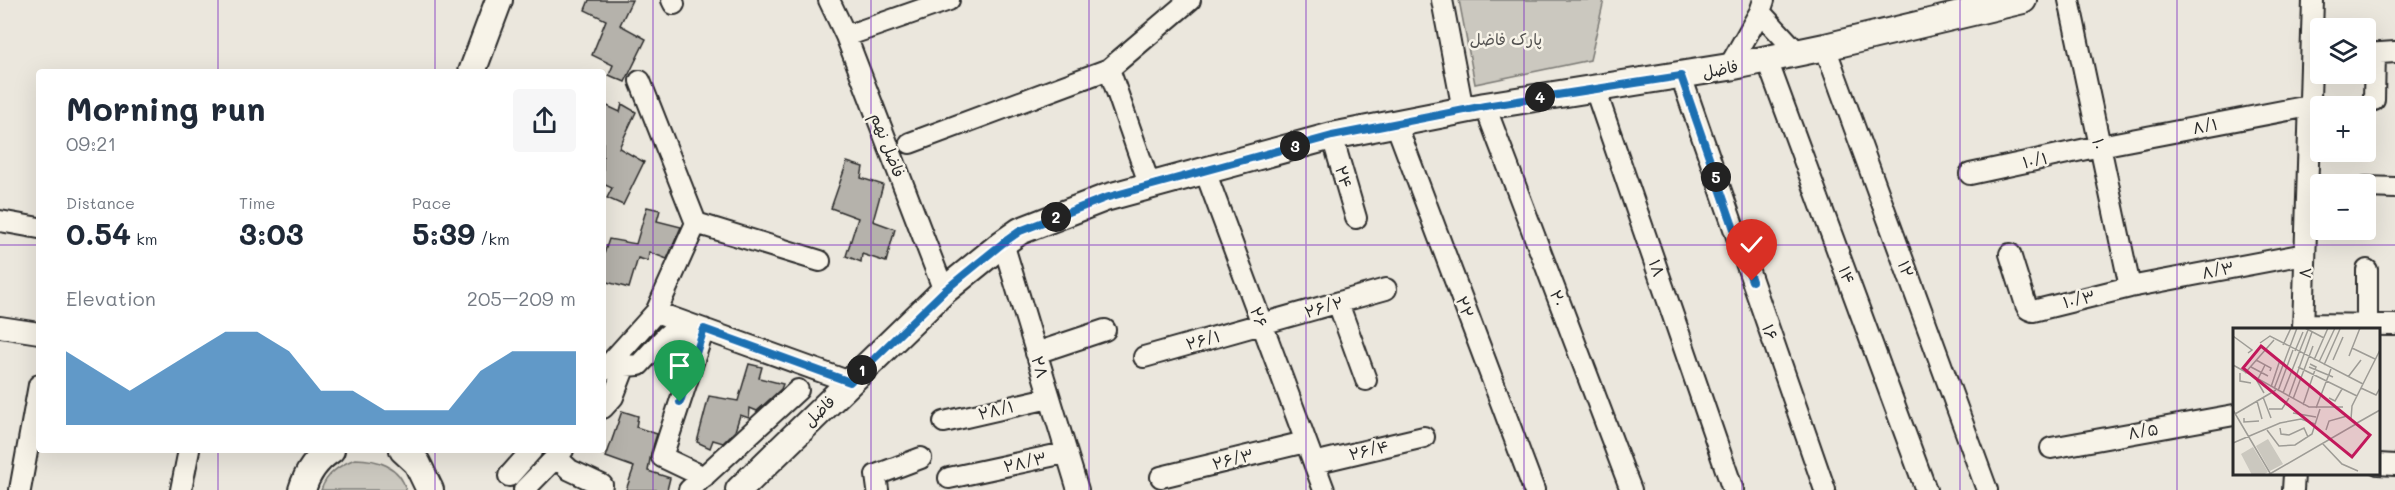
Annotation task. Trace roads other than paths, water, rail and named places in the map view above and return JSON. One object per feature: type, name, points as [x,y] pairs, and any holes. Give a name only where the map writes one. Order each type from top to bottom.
[{"type":"main road","points":[[473,69],[499,0]]},
{"type":"main road","name":"فاضل","points":[[739,490],[944,291],[1003,243],[1020,231],[1105,198],[1332,136],[1474,108],[1681,76],[1767,60],[2023,0]]},
{"type":"main road","points":[[304,483],[316,453]]},
{"type":"main road","points":[[304,483],[320,458],[327,453]]},
{"type":"main road","points":[[411,454],[430,490]]},
{"type":"street","name":"فاضل نهم","points":[[829,0],[846,36],[944,291]]},
{"type":"street","points":[[846,36],[949,0]]},
{"type":"street","points":[[910,143],[1109,69],[1190,0]]},
{"type":"street","name":"۲۰","points":[[1442,0],[1474,108],[1631,490]]},
{"type":"street","name":"۱۰","points":[[2069,0],[2130,287]]},
{"type":"street","name":"۸","points":[[2313,0],[2314,18]]},
{"type":"street","points":[[1729,67],[1762,6],[1797,52]]},
{"type":"street","name":"۱۲","points":[[1825,47],[1987,490]]},
{"type":"street","points":[[2376,53],[2395,52]]},
{"type":"street","name":"۱۴","points":[[1767,60],[1926,490]]},
{"type":"street","points":[[1109,69],[1150,186]]},
{"type":"street","name":"۱۶","points":[[1681,76],[1825,490]]},
{"type":"street","points":[[606,368],[656,312],[696,223],[640,81]]},
{"type":"street","name":"۸","points":[[2312,84],[2309,106],[2313,174]]},
{"type":"street","name":"۱۸","points":[[1595,88],[1733,490]]},
{"type":"street","name":"۸/۱","points":[[2100,146],[2309,106]]},
{"type":"street","name":"۲۲","points":[[1396,124],[1534,490]]},
{"type":"street","name":"۲۴","points":[[1332,136],[1356,218]]},
{"type":"street","name":"۱۰/۱","points":[[1971,174],[2100,146]]},
{"type":"street","name":"۲۶","points":[[1205,171],[1324,490]]},
{"type":"street","points":[[2376,187],[2395,188]]},
{"type":"street","name":"۸","points":[[2303,327],[2305,254],[2310,217]]},
{"type":"street","points":[[0,220],[36,227]]},
{"type":"street","points":[[696,223],[820,261]]},
{"type":"street","name":"۲۸","points":[[1003,243],[1078,490]]},
{"type":"street","name":"۱۰/۳","points":[[2010,254],[2028,309],[2032,310],[2130,287]]},
{"type":"street","name":"۸/۳","points":[[2130,287],[2305,254]]},
{"type":"street","points":[[2367,270],[2367,324]]},
{"type":"street","name":"۲۶/۲","points":[[1262,324],[1386,289]]},
{"type":"street","points":[[1338,303],[1366,380]]},
{"type":"street","points":[[656,312],[701,338]]},
{"type":"street","name":"۲۶/۱","points":[[1144,357],[1262,324]]},
{"type":"street","points":[[2303,327],[2395,325]]},
{"type":"street","points":[[0,327],[36,333]]},
{"type":"street","points":[[1036,352],[1105,330]]},
{"type":"street","points":[[606,405],[613,397],[625,366],[639,365],[667,335],[701,338],[850,382]]},
{"type":"street","points":[[701,338],[662,457],[696,483],[798,390]]},
{"type":"street","name":"۲۸/۱","points":[[944,422],[1049,398]]},
{"type":"street","points":[[20,490],[36,402]]},
{"type":"street","name":"۸/۵","points":[[2051,448],[2233,415]]},
{"type":"street","name":"۲۶/۴","points":[[1314,463],[1424,437]]},
{"type":"street","name":"۲۶/۳","points":[[1161,477],[1305,442]]},
{"type":"street","points":[[181,490],[188,453]]},
{"type":"street","points":[[509,476],[529,453]]},
{"type":"street","points":[[524,490],[559,453],[570,470],[602,485],[600,490]]},
{"type":"street","name":"۲۸/۳","points":[[949,478],[1065,453]]},
{"type":"street","points":[[878,490],[876,475],[921,458]]},
{"type":"street","points":[[2380,464],[2395,465]]},
{"type":"street","points":[[2293,490],[2294,475]]},
{"type":"park label","name":"پارک فاضل","points":[[1506,39]]}]
